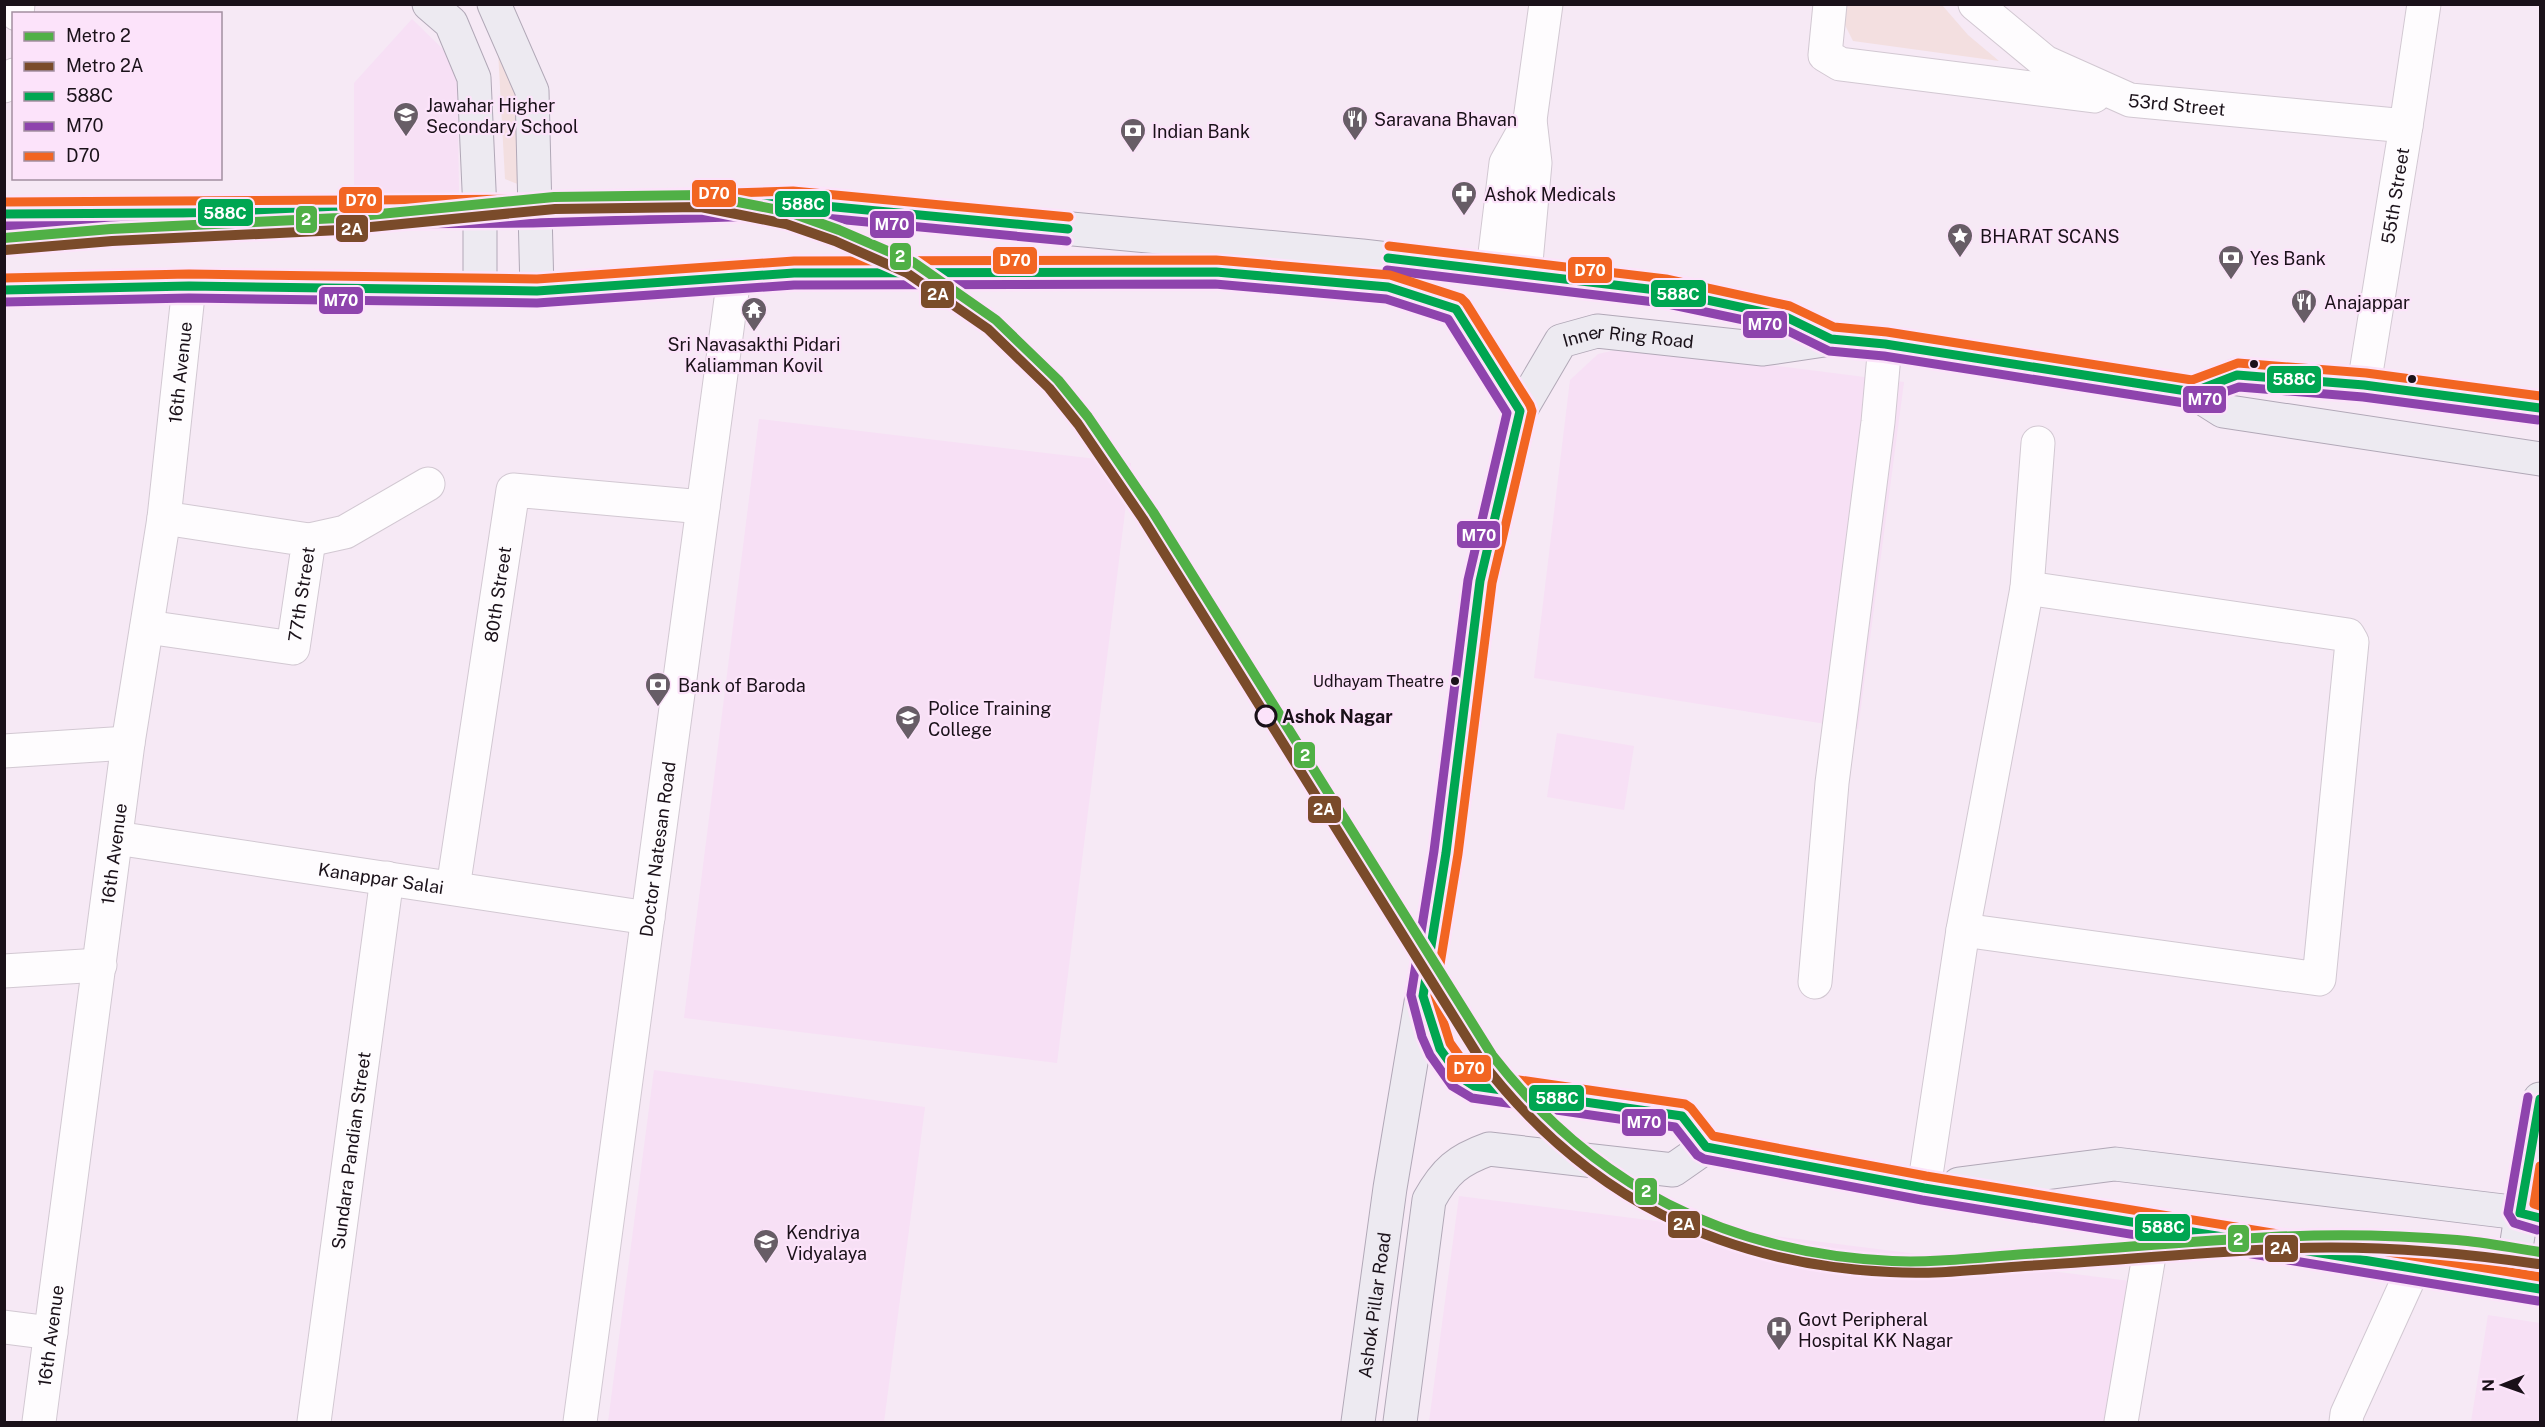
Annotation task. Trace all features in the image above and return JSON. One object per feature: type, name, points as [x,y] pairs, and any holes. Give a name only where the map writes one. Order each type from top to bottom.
[{"type":"main road","points":[[429,4],[451,23],[474,78],[480,212],[480,290]]},
{"type":"main road","points":[[494,4],[532,91],[537,291]]},
{"type":"main road","name":"Inner Ring Road","points":[[4,214],[480,212],[793,203],[1525,273],[1665,291],[1786,317],[1831,339]]},
{"type":"main road","points":[[4,290],[189,286],[537,291],[794,273],[1216,272],[1388,287],[1456,309],[1520,411]]},
{"type":"main road","name":"Inner Ring Road","points":[[1422,996],[1446,853],[1480,581],[1520,411],[1561,341],[1597,331],[1763,349],[1831,339],[1886,344],[2193,392]]},
{"type":"main road","points":[[2193,392],[2236,375],[2364,385],[2541,408]]},
{"type":"main road","points":[[2193,392],[2223,411],[2541,459]]},
{"type":"main road","points":[[1422,996],[1440,1049],[1460,1077],[1474,1086],[1682,1116],[1706,1147],[1924,1188],[2525,1287],[2541,1099]]},
{"type":"main road","name":"Ashok Pillar Road","points":[[1358,1422],[1390,1188],[1422,996]]},
{"type":"main road","points":[[1400,1422],[1429,1200],[1441,1179],[1453,1167],[1489,1149],[1673,1170],[1706,1147]]},
{"type":"main road","points":[[1924,1188],[2115,1164],[2530,1215]]},
{"type":"street","points":[[1525,273],[1535,163],[1530,120],[1546,4]]},
{"type":"street","points":[[1830,4],[1825,55],[1840,64],[2130,100]]},
{"type":"street","name":"53rd Street","points":[[1975,4],[2044,62],[2130,100],[2406,126]]},
{"type":"street","name":"55th Street","points":[[2364,385],[2424,4]]},
{"type":"street","points":[[1493,270],[1506,163],[1530,120]]},
{"type":"street","name":"Doctor Natesan Road","points":[[579,1422],[734,277]]},
{"type":"street","name":"16th Avenue","points":[[39,1422],[128,742],[164,519],[189,286]]},
{"type":"street","points":[[1815,982],[1832,783],[1886,344]]},
{"type":"street","points":[[1924,1188],[1963,930],[2026,588],[2038,443]]},
{"type":"street","points":[[309,540],[345,532],[428,484]]},
{"type":"street","name":"80th Street","points":[[453,888],[513,490],[703,507]]},
{"type":"street","name":"77th Street","points":[[147,627],[294,648],[309,540],[164,519]]},
{"type":"street","points":[[1963,930],[2319,979],[2352,642],[2348,635],[2026,588]]},
{"type":"street","points":[[4,751],[128,742]]},
{"type":"street","name":"Kanappar Salai","points":[[116,838],[648,918]]},
{"type":"street","name":"Sundara Pandian Street","points":[[314,1422],[387,878]]},
{"type":"street","points":[[4,971],[99,965]]},
{"type":"street","points":[[2121,1422],[2154,1226]]},
{"type":"street","points":[[2346,1422],[2347,1414],[2413,1269]]},
{"type":"street","points":[[4,1327],[51,1333]]},
{"type":"shaded area","points":[[1845,5],[1942,5],[1968,35],[1999,61],[1853,41],[1844,23]]},
{"type":"shaded area","name":"Jawahar Higher Secondary School","points":[[412,19],[457,63],[459,193],[354,197],[354,83]]},
{"type":"shaded area","points":[[497,32],[527,71],[520,185],[505,179]]},
{"type":"shaded area","points":[[1628,347],[1904,382],[1858,729],[1534,678],[1570,380],[1598,354]]},
{"type":"shaded area","name":"Police Training College","points":[[759,419],[1131,463],[1057,1063],[684,1018]]},
{"type":"shaded area","points":[[1557,733],[1634,746],[1624,810],[1547,797]]},
{"type":"shaded area","name":"Kendriya Vidyalaya","points":[[654,1070],[925,1107],[884,1422],[608,1422]]},
{"type":"shaded area","name":"Govt Peripheral Hospital KK Nagar","points":[[1459,1196],[2130,1281],[2108,1422],[1429,1422]]},
{"type":"shaded area","points":[[2488,1315],[2540,1323],[2540,1422],[2471,1422]]},
{"type":"railway","points":[[254,223],[392,227]]},
{"type":"metro line","name":"2","points":[[4,238],[111,229],[339,218],[554,197],[702,195],[789,212],[839,230],[913,262],[996,320],[1058,380],[1088,417],[1153,512],[1492,1055],[1532,1101],[1574,1141],[1620,1176],[1668,1204],[1719,1227],[1774,1244],[1831,1255],[1892,1261],[1942,1260],[2272,1237],[2318,1236],[2388,1236],[2457,1240],[2540,1252]]},
{"type":"metro line","name":"2A","points":[[5,250],[112,241],[340,230],[555,209],[701,207],[786,224],[835,241],[907,273],[988,329],[1049,388],[1078,424],[1143,519],[1482,1062],[1522,1109],[1566,1151],[1612,1186],[1662,1215],[1714,1238],[1770,1255],[1828,1266],[1890,1272],[1924,1273],[2212,1253],[2340,1247],[2472,1255],[2538,1264]]},
{"type":"transit line","name":"D70","points":[[4,202],[533,199],[793,191],[1069,217]]},
{"type":"transit line","name":"588C","points":[[4,214],[533,211],[793,203],[1068,229]]},
{"type":"transit line","name":"M70","points":[[4,226],[533,223],[793,215],[1067,241]]},
{"type":"transit line","name":"D70","points":[[1389,246],[1666,279],[1790,306],[1834,327],[1887,332],[2192,380],[2238,363],[2366,373],[2540,396]]},
{"type":"transit line","name":"588C","points":[[1388,258],[1665,291],[1786,317],[1831,339],[1885,344],[2193,392],[2237,375],[2364,385],[2540,408]]},
{"type":"transit line","name":"D70","points":[[4,278],[189,274],[537,279],[794,261],[1216,260],[1390,275],[1461,298],[1532,411],[1492,583],[1458,854],[1435,995],[1450,1043],[1468,1068],[1478,1074],[1685,1104],[1691,1108],[1713,1136],[1926,1176],[2540,1277]]},
{"type":"transit line","name":"M70","points":[[1387,270],[1663,303],[1782,328],[1829,351],[1884,356],[2191,404],[2239,387],[2363,397],[2538,420]]},
{"type":"transit line","name":"588C","points":[[4,290],[189,286],[537,291],[794,273],[1216,272],[1388,287],[1456,309],[1520,411],[1480,581],[1446,853],[1423,996],[1440,1049],[1460,1077],[1474,1086],[1682,1116],[1706,1147],[1924,1188],[2540,1289]]},
{"type":"transit line","name":"M70","points":[[4,302],[189,298],[537,303],[794,285],[1215,284],[1386,299],[1448,319],[1507,413],[1468,580],[1434,851],[1411,995],[1422,1037],[1430,1055],[1452,1086],[1472,1098],[1675,1127],[1697,1155],[1704,1159],[1922,1200],[2538,1301]]},
{"type":"transit line","name":"M70","points":[[2528,1097],[2508,1213],[2514,1223],[2537,1230]]},
{"type":"transit line","name":"588C","points":[[2540,1099],[2520,1213],[2540,1218]]},
{"type":"transit line","name":"D70","points":[[2540,1166],[2534,1204],[2540,1206]]},
{"type":"place","name":"Jawahar Higher Secondary School","points":[[406,138]]},
{"type":"place","name":"Saravana Bhavan","points":[[1355,142]]},
{"type":"place","name":"Indian Bank","points":[[1133,154]]},
{"type":"place","name":"Ashok Medicals","points":[[1464,217]]},
{"type":"place","name":"BHARAT SCANS","points":[[1960,259]]},
{"type":"place","name":"Yes Bank","points":[[2231,281]]},
{"type":"place","name":"Anajappar","points":[[2304,325]]},
{"type":"place","name":"Sri Navasakthi Pidari Kaliamman Kovil","points":[[754,333]]},
{"type":"place","name":"Udhayam Theatre","points":[[1455,681]]},
{"type":"place","name":"Bank of Baroda","points":[[658,708]]},
{"type":"place","name":"Ashok Nagar","points":[[1266,716]]},
{"type":"place","name":"Police Training College","points":[[908,741]]},
{"type":"place","name":"Kendriya Vidyalaya","points":[[766,1265]]},
{"type":"place","name":"Govt Peripheral Hospital KK Nagar","points":[[1779,1352]]}]
